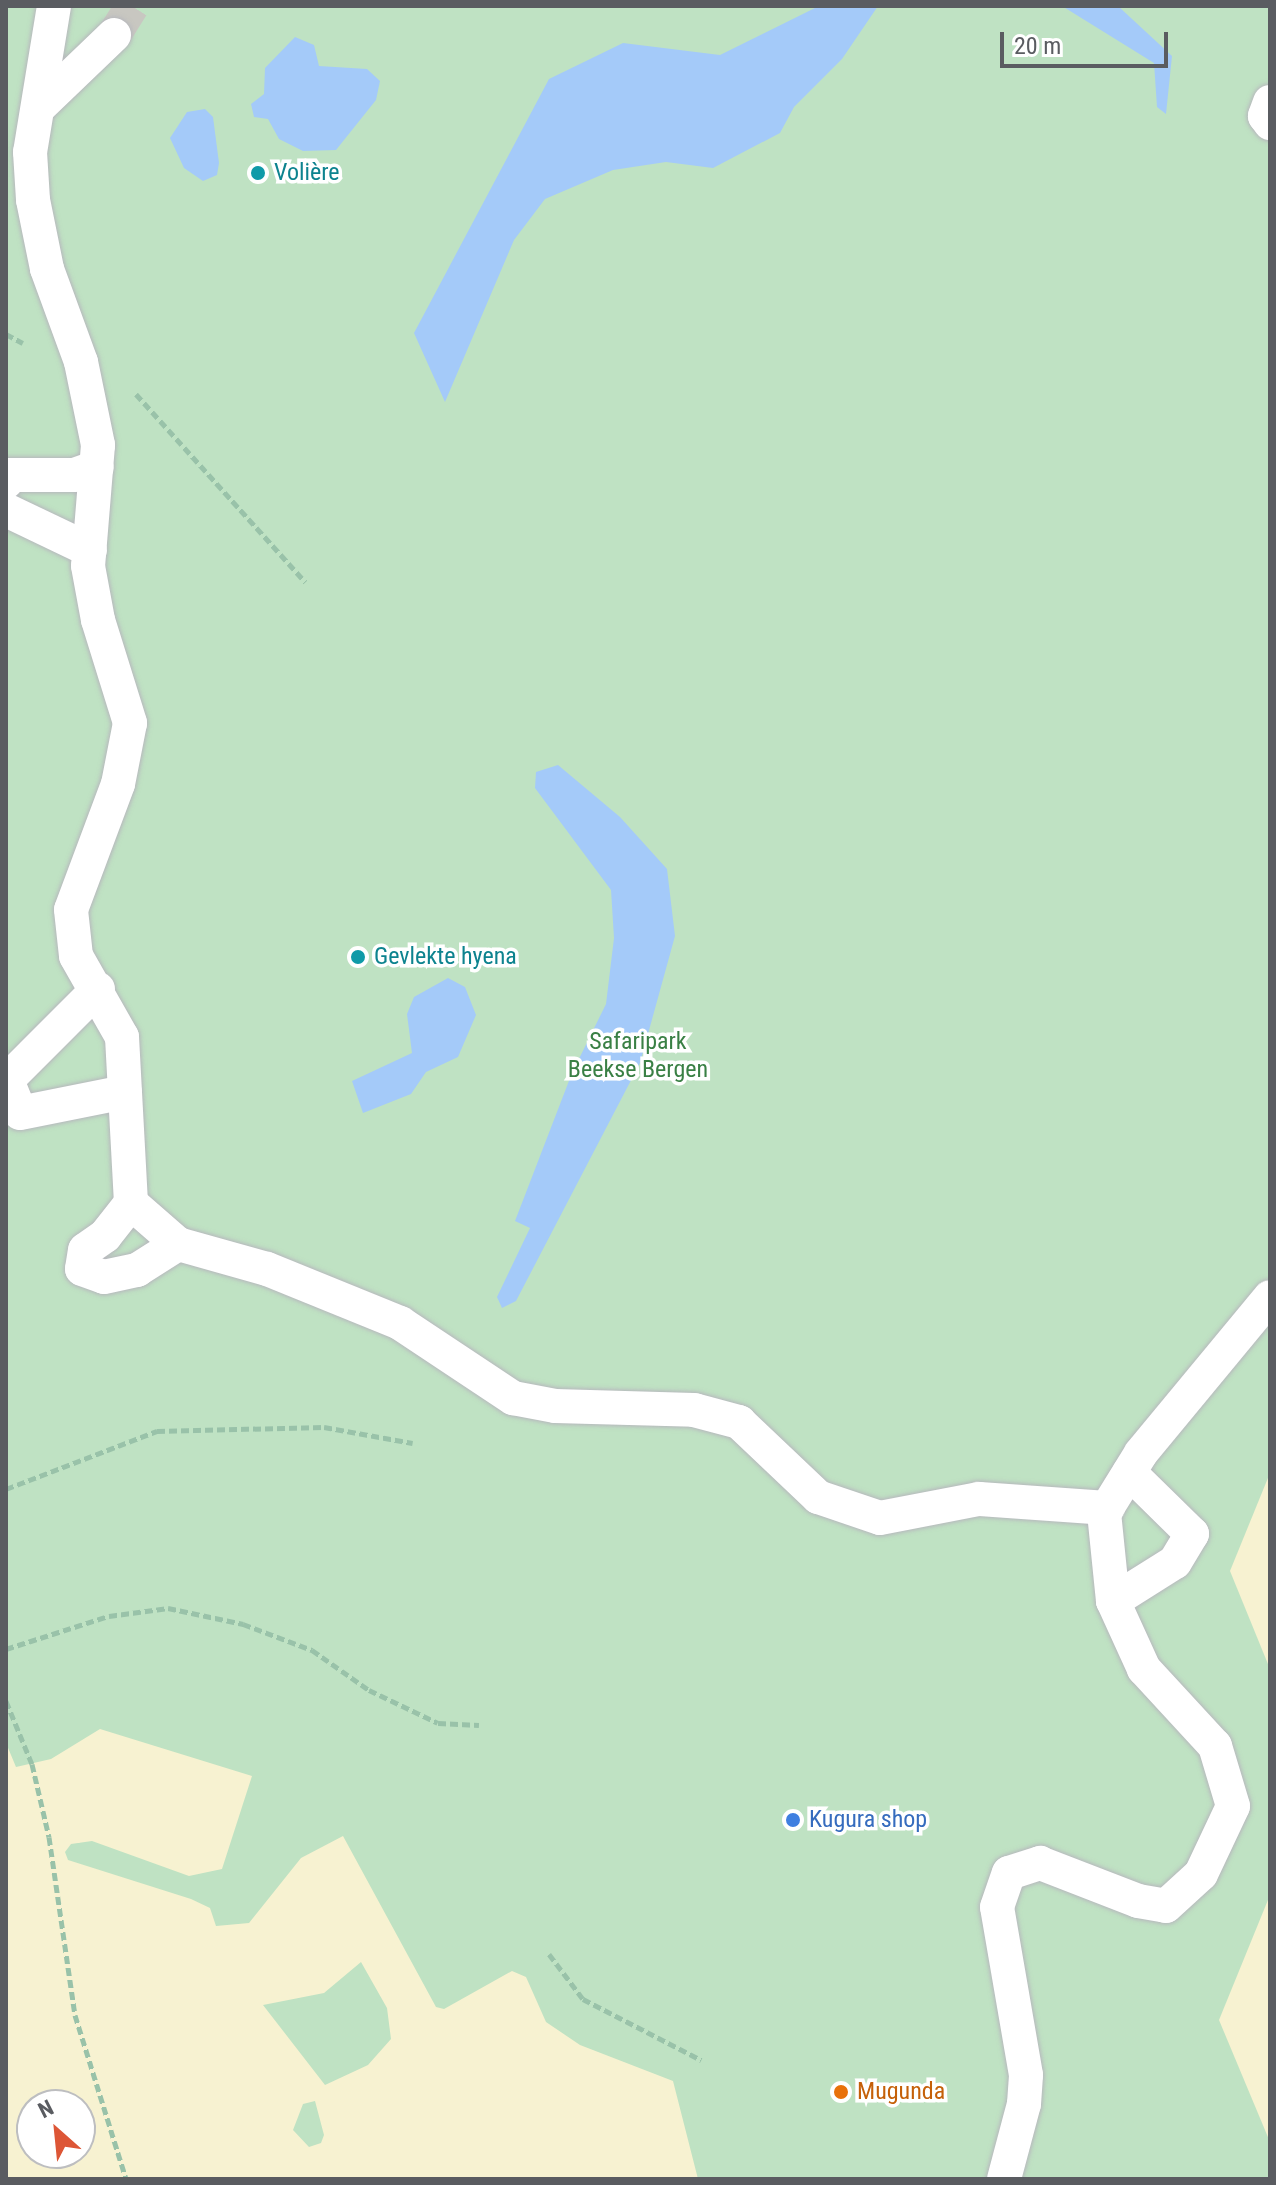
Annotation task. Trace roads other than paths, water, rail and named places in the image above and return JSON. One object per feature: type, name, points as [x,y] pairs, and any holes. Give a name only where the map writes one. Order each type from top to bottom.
[{"type":"street","points":[[54,6],[47,23],[39,107],[30,152],[33,200],[47,269],[81,362],[98,445],[90,550],[98,620],[130,723],[118,784],[71,910],[76,956],[98,989],[122,1037],[131,1203],[105,1236],[85,1250],[82,1269],[104,1277],[137,1270],[178,1244]]},
{"type":"street","points":[[39,107],[114,35]]},
{"type":"street","points":[[1270,102],[1265,116],[1270,123]]},
{"type":"street","points":[[6,482],[7,475],[74,475],[97,467]]},
{"type":"street","points":[[6,510],[90,550]]},
{"type":"street","points":[[98,989],[7,1080],[20,1113],[125,1092]]},
{"type":"street","points":[[131,1203],[178,1244],[267,1269],[386,1316],[456,1355],[513,1398],[570,1407],[694,1410],[739,1422],[818,1497],[880,1518],[979,1499],[1108,1508]]},
{"type":"street","points":[[1004,2179],[1026,2075],[997,1907],[1009,1873],[1040,1863],[1138,1901],[1166,1906],[1201,1874],[1233,1806],[1215,1746],[1144,1669],[1113,1601],[1108,1508],[1129,1472],[1270,1297]]},
{"type":"street","points":[[1113,1601],[1175,1562],[1192,1534],[1129,1472]]},
{"type":"water","points":[[819,6],[878,6],[842,59],[794,107],[780,133],[713,168],[666,162],[613,170],[545,199],[514,240],[445,402],[414,333],[549,79],[623,43],[720,55]]},
{"type":"water","points":[[1062,6],[1118,6],[1172,56],[1166,114],[1157,107],[1154,63]]},
{"type":"water","points":[[295,37],[314,45],[319,66],[367,69],[380,81],[376,100],[336,150],[303,151],[279,139],[268,119],[254,117],[251,104],[264,94],[265,68]]},
{"type":"water","points":[[205,109],[213,117],[219,163],[217,175],[203,181],[184,168],[170,138],[187,112]]},
{"type":"water","points":[[558,765],[620,817],[667,869],[675,936],[640,1063],[516,1301],[502,1308],[497,1297],[530,1228],[515,1221],[572,1073],[606,1004],[614,938],[611,890],[535,788],[536,772]]},
{"type":"water","points":[[448,978],[465,987],[476,1015],[458,1057],[426,1072],[411,1094],[363,1113],[352,1081],[412,1053],[407,1014],[414,997]]},
{"type":"tunnel","points":[[114,35],[132,6]]},
{"type":"place","name":"Volière","points":[[258,173]]},
{"type":"place","name":"Gevlekte hyena","points":[[358,957]]},
{"type":"place","name":"Kugura shop","points":[[793,1820]]},
{"type":"place","name":"Mugunda","points":[[841,2092]]},
{"type":"park label","name":"Safaripark Beekse Bergen","points":[[638,1056]]}]
